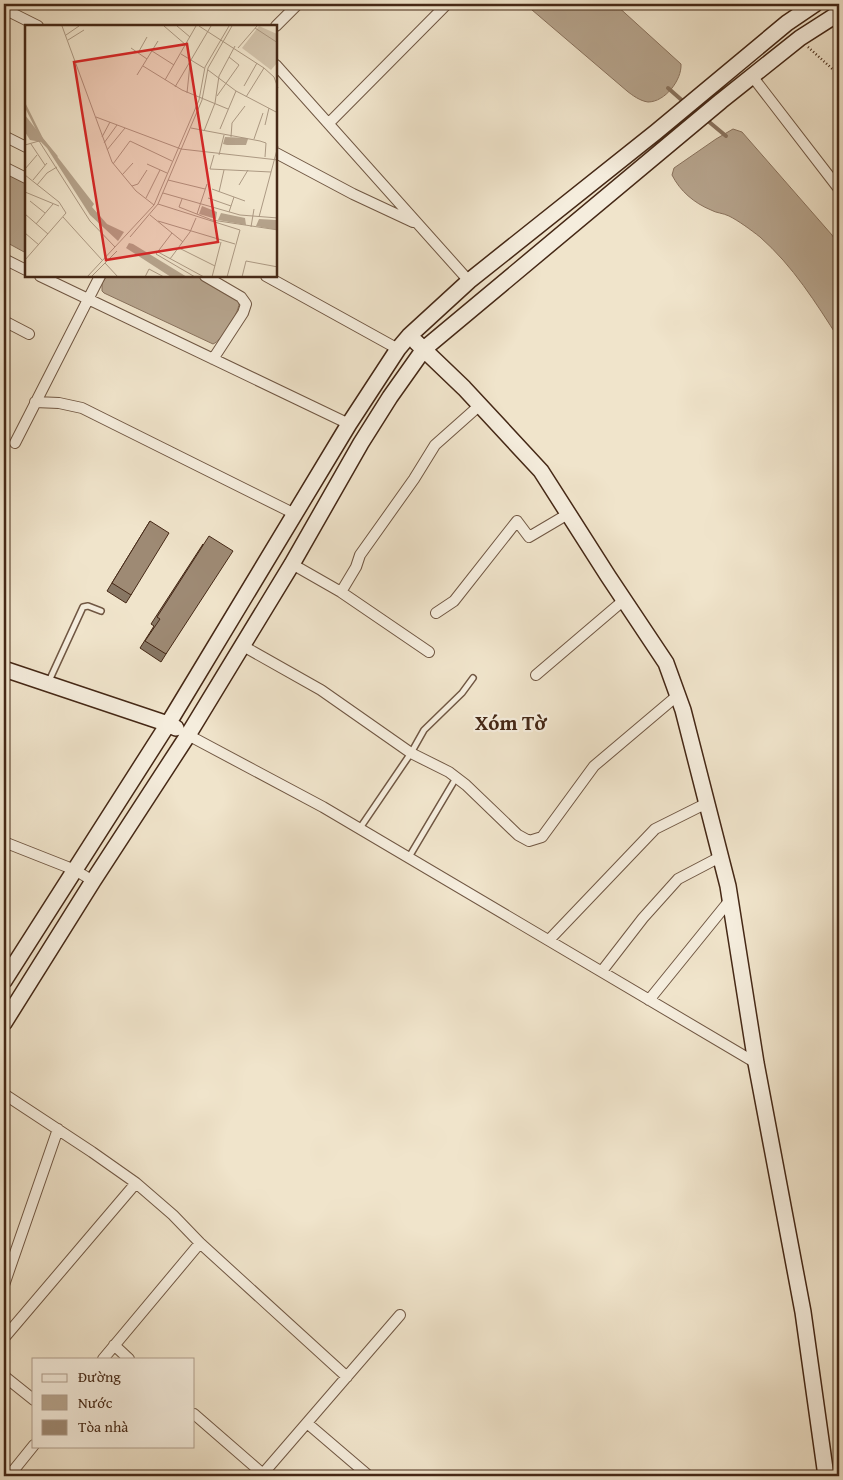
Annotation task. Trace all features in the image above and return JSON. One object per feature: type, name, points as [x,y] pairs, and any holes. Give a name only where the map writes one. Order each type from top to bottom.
[{"type":"main road","points":[[4,981],[168,724],[349,424],[398,349],[409,336],[469,281],[787,23],[815,4]]},
{"type":"main road","points":[[4,1023],[188,735],[243,646],[390,397],[424,349],[752,76],[800,38],[839,13]]},
{"type":"main road","points":[[577,195],[589,211]]},
{"type":"main road","points":[[409,336],[480,405],[541,471],[666,664],[678,695],[707,803],[730,900],[756,1063],[803,1312],[826,1476]]},
{"type":"main road","points":[[4,669],[168,724],[188,735]]},
{"type":"street","points":[[329,123],[447,4]]},
{"type":"street","points":[[277,25],[293,5]]},
{"type":"street","points":[[4,9],[36,25]]},
{"type":"street","points":[[278,67],[469,281]]},
{"type":"street","points":[[752,76],[839,189]]},
{"type":"street","points":[[4,136],[25,147]]},
{"type":"street","points":[[278,154],[353,194],[419,225]]},
{"type":"street","points":[[4,167],[25,178]]},
{"type":"street","points":[[4,259],[25,270]]},
{"type":"street","points":[[44,278],[349,424]]},
{"type":"street","points":[[15,443],[99,278]]},
{"type":"street","points":[[208,278],[241,297],[246,304],[243,312],[212,359]]},
{"type":"street","points":[[270,278],[398,349]]},
{"type":"street","points":[[4,321],[29,334]]},
{"type":"street","points":[[35,402],[60,403],[82,408],[295,514]]},
{"type":"street","points":[[341,592],[356,567],[360,555],[414,479],[435,445],[480,405]]},
{"type":"street","points":[[436,614],[454,601],[517,520],[528,536],[568,514]]},
{"type":"street","points":[[292,564],[341,592],[429,652]]},
{"type":"street","points":[[536,675],[624,600]]},
{"type":"street","points":[[243,646],[321,690],[411,753],[449,772],[499,815],[518,835],[529,841],[542,837],[594,766],[678,695]]},
{"type":"street","points":[[188,735],[360,828],[756,1063]]},
{"type":"street","points":[[549,940],[655,830],[707,803]]},
{"type":"street","points":[[4,842],[75,870],[94,881]]},
{"type":"street","points":[[602,971],[643,918],[678,879],[720,857]]},
{"type":"street","points":[[649,1000],[730,900]]},
{"type":"street","points":[[4,1094],[136,1183],[173,1214],[200,1243],[347,1377]]},
{"type":"street","points":[[4,1285],[58,1129]]},
{"type":"street","points":[[4,1338],[136,1183]]},
{"type":"street","points":[[104,1358],[200,1243]]},
{"type":"street","points":[[195,1415],[262,1475],[400,1315]]},
{"type":"street","points":[[114,1345],[129,1358]]},
{"type":"street","points":[[4,1376],[32,1398]]},
{"type":"street","points":[[307,1423],[369,1476]]},
{"type":"street","points":[[9,1476],[32,1447]]},
{"type":"lane","points":[[48,684],[83,607],[88,606],[101,610]]},
{"type":"lane","points":[[360,828],[411,753],[424,730],[462,693],[473,678]]},
{"type":"lane","points":[[409,858],[456,778]]},
{"type":"path","points":[[800,38],[839,75]]},
{"type":"water","points":[[525,4],[615,4],[681,64],[679,77],[671,89],[660,98],[648,102],[639,99],[627,91]]},
{"type":"water","points":[[733,129],[742,132],[832,235],[839,247],[839,339],[803,285],[772,248],[737,220],[713,211],[693,200],[683,191],[672,175],[674,168]]},
{"type":"water","points":[[4,171],[25,182],[25,252],[4,241]]},
{"type":"water","points":[[106,278],[201,278],[239,301],[239,305],[226,331],[213,344],[104,293],[102,291],[102,283]]},
{"type":"building","points":[[150,521],[169,533],[131,595],[112,583]]},
{"type":"building","points":[[209,536],[233,551],[166,654],[145,641],[160,619],[157,617]]},
{"type":"waterway","points":[[668,88],[685,103]]},
{"type":"waterway","points":[[708,121],[726,136]]},
{"type":"district","name":"Xóm Tờ","points":[[511,723]]}]
